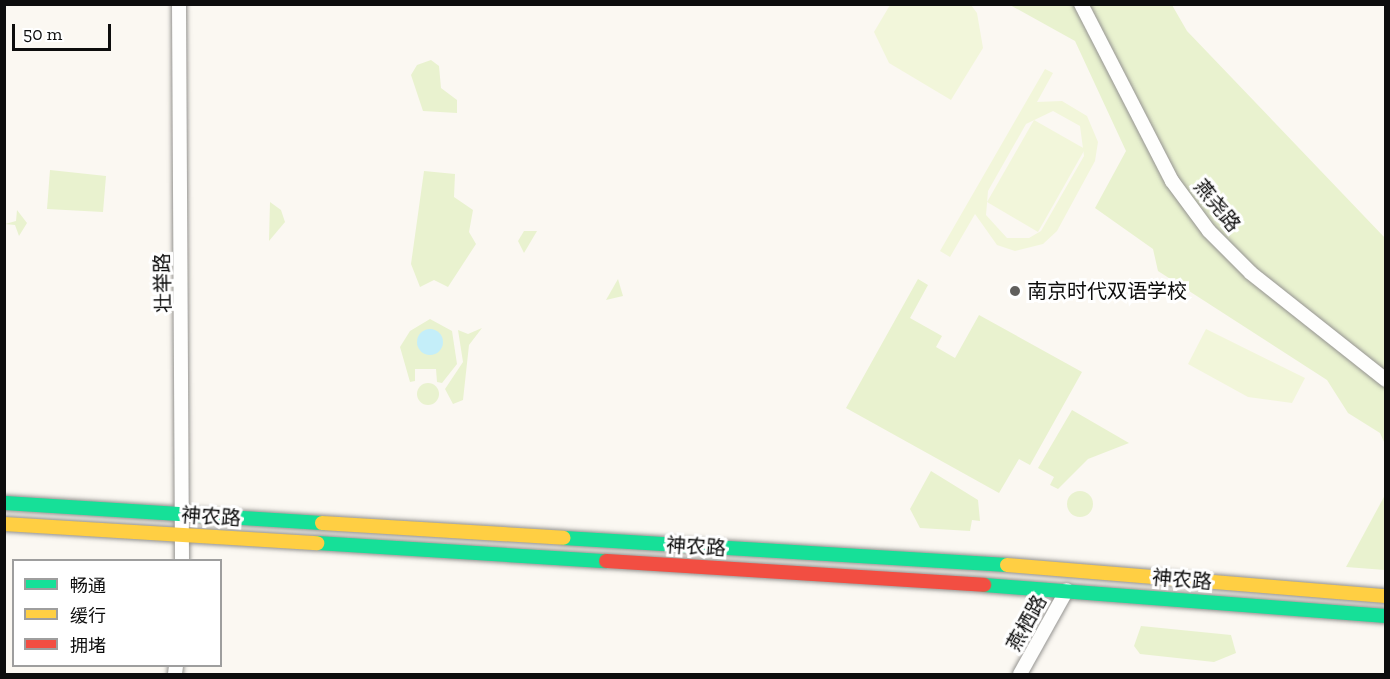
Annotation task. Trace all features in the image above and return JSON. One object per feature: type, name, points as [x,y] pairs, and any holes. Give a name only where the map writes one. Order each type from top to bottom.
[{"type":"street","name":"壮举路","points":[[179,4],[182,559]]},
{"type":"street","name":"燕尧路","points":[[1081,4],[1167,172],[1209,231],[1251,273],[1386,380]]},
{"type":"street","name":"神农路","points":[[4,503],[1071,569],[1386,596]]},
{"type":"street","name":"神农路","points":[[4,524],[1067,590],[1386,616]]},
{"type":"street","name":"燕栖路","points":[[1020,675],[1067,590]]},
{"type":"green space","points":[[890,5],[971,5],[977,13],[983,48],[951,100],[889,63],[874,32]]},
{"type":"green space","points":[[1010,5],[1172,5],[1187,31],[1385,238],[1385,444],[1380,433],[1348,413],[1327,380],[1158,271],[1153,249],[1095,208],[1126,151],[1075,41]]},
{"type":"green space","points":[[431,60],[439,66],[441,88],[457,100],[457,113],[423,111],[411,75],[417,65]]},
{"type":"green space","points":[[1045,69],[1053,73],[1037,102],[1062,101],[1087,116],[1098,142],[1095,161],[1057,231],[1043,244],[1015,251],[997,245],[975,214],[950,257],[940,251]],"holes":[[[1053,111],[1080,126],[1084,156],[1041,231],[1029,238],[1007,238],[986,215],[988,191],[1026,124]]]},
{"type":"green space","points":[[1034,120],[1085,149],[1038,232],[987,202]]},
{"type":"green space","points":[[50,170],[106,176],[103,212],[47,209]]},
{"type":"green space","points":[[424,171],[455,174],[454,197],[473,210],[469,232],[476,244],[448,287],[434,280],[420,287],[411,264]]},
{"type":"green space","points":[[270,202],[281,210],[285,222],[269,241]]},
{"type":"green space","points":[[17,210],[27,223],[19,236],[15,225],[5,224],[16,221]]},
{"type":"green space","points":[[524,231],[537,231],[524,253],[518,241]]},
{"type":"green space","points":[[618,279],[623,296],[606,300]]},
{"type":"green space","points":[[918,279],[928,285],[910,318],[942,336],[936,347],[955,358],[979,315],[1082,372],[1030,465],[1019,459],[999,493],[846,408]]},
{"type":"green space","points":[[430,319],[452,331],[457,364],[442,383],[437,382],[436,369],[415,369],[415,381],[410,382],[400,347],[410,331]]},
{"type":"green space","points":[[482,328],[469,345],[463,400],[453,404],[445,389],[463,362],[458,330],[468,334]]},
{"type":"green space","points":[[1206,329],[1305,378],[1292,403],[1248,397],[1188,364]]},
{"type":"green space","points":[[428,383],[436,386],[439,394],[436,402],[428,405],[420,402],[417,394],[420,386]]},
{"type":"green space","points":[[1072,410],[1129,443],[1088,459],[1058,489],[1050,485],[1054,477],[1038,468]]},
{"type":"green space","points":[[931,471],[978,500],[980,521],[972,520],[970,531],[920,528],[910,509]]},
{"type":"green space","points":[[1080,491],[1089,495],[1093,504],[1089,513],[1080,517],[1071,513],[1067,504],[1071,495]]},
{"type":"green space","points":[[1385,495],[1385,570],[1346,567]]},
{"type":"green space","points":[[1141,626],[1231,635],[1236,653],[1214,662],[1140,654],[1134,646]]},
{"type":"water","points":[[430,329],[439,333],[443,342],[439,351],[430,355],[421,351],[417,342],[421,333]]},
{"type":"traffic: fast","points":[[4,503],[322,523]]},
{"type":"traffic: fast","points":[[564,538],[1007,565]]},
{"type":"traffic: fast","points":[[317,543],[606,561]]},
{"type":"traffic: fast","points":[[984,585],[1386,616]]},
{"type":"traffic: slow","points":[[322,523],[564,538]]},
{"type":"traffic: slow","points":[[4,524],[317,543]]},
{"type":"traffic: slow","points":[[1007,565],[1386,596]]},
{"type":"traffic: jam","points":[[606,561],[984,585]]},
{"type":"place","name":"南京时代双语学校","points":[[1015,291]]}]
